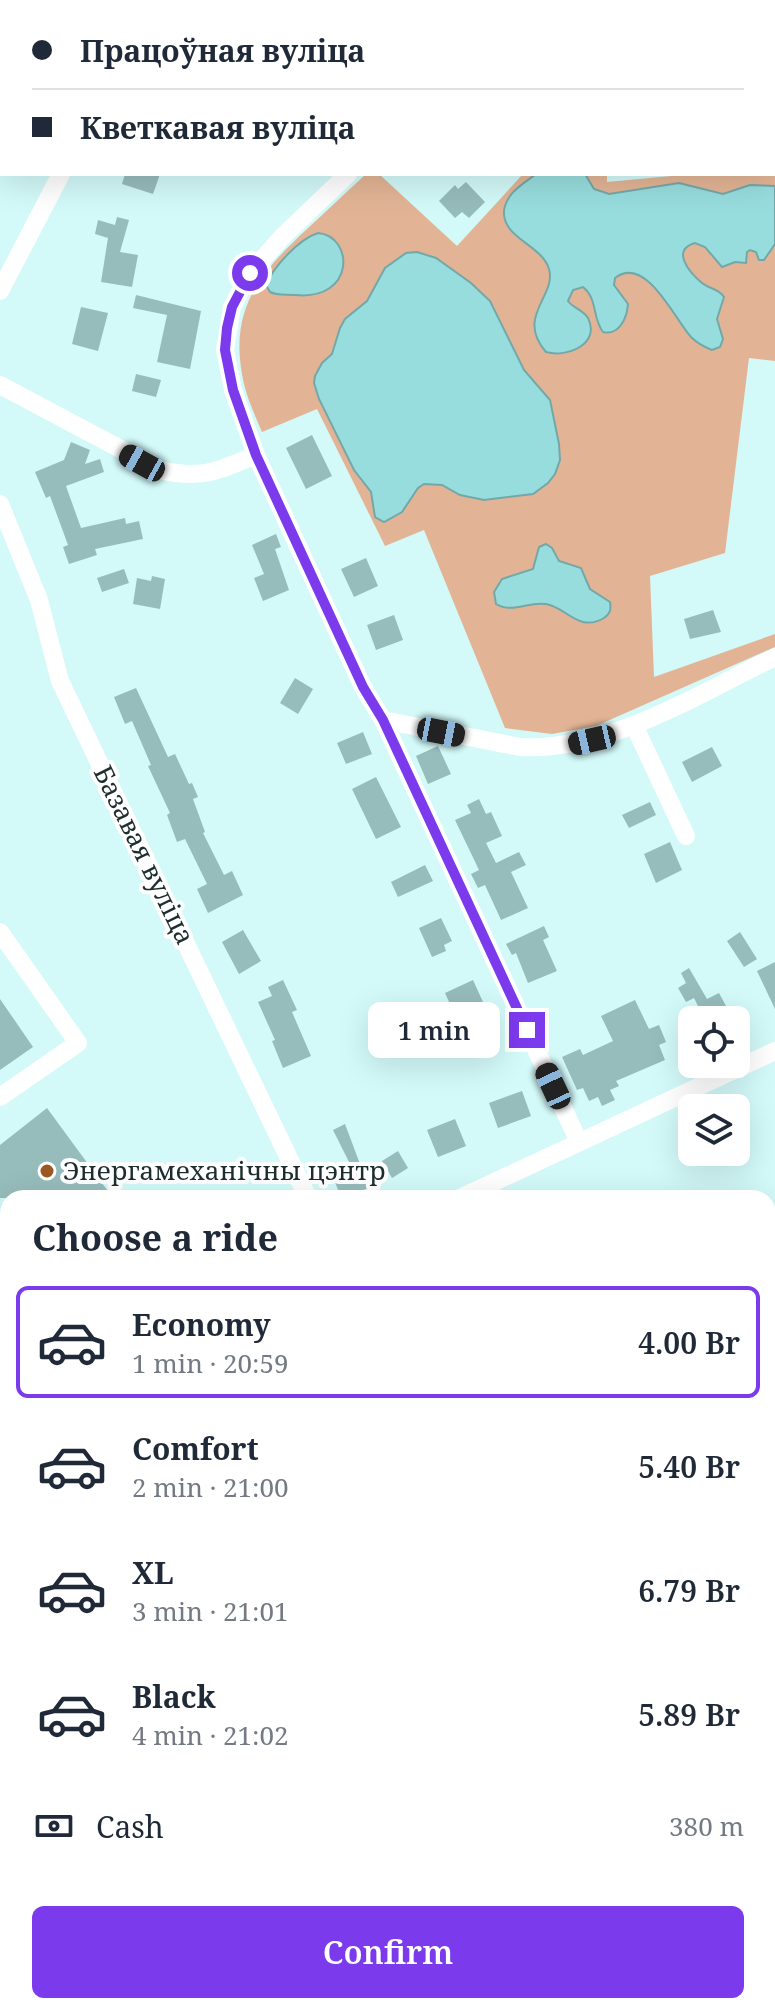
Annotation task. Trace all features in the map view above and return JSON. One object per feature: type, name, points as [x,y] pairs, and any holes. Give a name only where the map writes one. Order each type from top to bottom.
[{"type":"street","points":[[0,291],[60,176]]},
{"type":"street","points":[[346,176],[265,255],[240,288],[232,307],[225,350],[228,372],[256,455],[579,1142]]},
{"type":"street","points":[[0,385],[160,470],[179,475],[214,473],[256,455]]},
{"type":"street","name":"Базавая вуліца","points":[[0,504],[39,600],[60,681],[304,1190]]},
{"type":"street","points":[[383,720],[499,744],[543,749],[592,740],[634,725],[775,657]]},
{"type":"street","points":[[634,725],[686,836]]},
{"type":"street","points":[[0,932],[78,1043],[0,1097]]},
{"type":"street","points":[[477,1190],[775,1051]]},
{"type":"shaded area","points":[[364,176],[381,176],[457,246],[521,176],[607,176],[607,182],[672,176],[775,176],[775,361],[749,358],[725,553],[650,576],[654,677],[775,634],[775,647],[596,726],[552,734],[505,728],[424,530],[385,546],[317,409],[262,432],[245,389],[239,350],[241,329],[245,310],[263,276]]},
{"type":"water","points":[[533,176],[586,176],[594,189],[609,194],[679,183],[723,194],[750,185],[775,186],[775,244],[764,260],[759,260],[756,252],[750,250],[746,263],[735,262],[722,267],[705,247],[695,243],[684,251],[685,262],[692,274],[724,297],[717,319],[723,339],[720,347],[712,350],[696,341],[659,292],[638,275],[627,273],[615,278],[614,285],[628,304],[618,329],[603,332],[588,292],[583,287],[573,290],[568,301],[588,318],[590,335],[586,342],[572,351],[546,352],[538,339],[535,317],[548,288],[549,269],[539,254],[509,228],[505,220],[505,205],[521,185]]},
{"type":"water","points":[[318,233],[330,237],[338,245],[343,256],[339,279],[315,294],[282,295],[270,292],[266,285],[281,262],[295,247]]},
{"type":"water","points":[[417,252],[436,258],[490,301],[524,370],[550,400],[560,460],[548,483],[533,494],[484,500],[460,495],[442,485],[424,484],[402,512],[384,522],[375,517],[371,492],[354,470],[314,383],[322,363],[332,354],[345,319],[367,301],[385,268],[406,253]]},
{"type":"water","points":[[546,544],[559,561],[581,568],[590,589],[610,602],[610,611],[606,616],[587,623],[546,604],[508,608],[496,604],[494,592],[502,579],[533,569],[539,547]]},
{"type":"building","points":[[124,176],[159,176],[153,194],[122,184]]},
{"type":"building","points":[[466,182],[485,202],[469,218],[462,212],[455,218],[439,201],[455,185],[458,189]]},
{"type":"building","points":[[117,217],[129,220],[120,252],[138,255],[132,287],[101,282],[108,238],[95,234],[98,220],[115,225]]},
{"type":"building","points":[[136,295],[201,311],[190,369],[157,362],[167,315],[133,308]]},
{"type":"building","points":[[81,307],[108,313],[98,351],[72,344]]},
{"type":"building","points":[[136,374],[161,380],[156,397],[132,391]]},
{"type":"building","points":[[312,435],[332,476],[306,489],[286,448]]},
{"type":"building","points":[[71,442],[90,450],[85,464],[100,459],[104,472],[66,486],[81,528],[125,518],[126,524],[139,521],[143,539],[95,549],[97,555],[69,564],[63,547],[68,545],[50,496],[46,498],[35,472],[64,460]]},
{"type":"building","points":[[276,534],[281,547],[275,549],[289,590],[263,601],[254,578],[264,574],[252,545]]},
{"type":"building","points":[[366,558],[378,586],[354,597],[341,569]]},
{"type":"building","points":[[124,569],[129,583],[102,592],[97,578]]},
{"type":"building","points":[[152,576],[165,579],[160,609],[133,604],[137,578],[151,581]]},
{"type":"building","points":[[713,610],[721,632],[690,639],[684,619]]},
{"type":"building","points":[[394,615],[403,640],[376,650],[367,625]]},
{"type":"building","points":[[295,678],[313,689],[298,714],[280,703]]},
{"type":"building","points":[[136,688],[168,757],[175,754],[189,784],[192,783],[198,797],[193,799],[203,833],[224,875],[232,871],[243,895],[208,913],[197,889],[207,884],[185,839],[177,842],[167,815],[170,813],[132,721],[125,724],[114,697]]},
{"type":"building","points":[[363,732],[372,754],[346,764],[337,743]]},
{"type":"building","points":[[438,746],[451,774],[428,784],[416,756]]},
{"type":"building","points":[[712,747],[722,766],[692,782],[682,762]]},
{"type":"building","points":[[376,777],[401,827],[376,839],[352,789]]},
{"type":"building","points":[[479,799],[486,814],[491,812],[502,836],[486,843],[496,863],[519,852],[526,865],[511,872],[528,908],[501,920],[485,885],[478,888],[471,874],[479,870],[455,820],[471,813],[467,805]]},
{"type":"building","points":[[650,802],[656,815],[629,828],[622,815]]},
{"type":"building","points":[[670,842],[682,870],[656,883],[644,854]]},
{"type":"building","points":[[425,865],[433,881],[398,897],[391,882]]},
{"type":"building","points":[[441,918],[452,941],[444,945],[446,951],[432,957],[419,928]]},
{"type":"building","points":[[544,926],[549,937],[543,940],[557,971],[528,983],[516,953],[512,955],[506,944]]},
{"type":"building","points":[[243,930],[261,961],[239,974],[222,942]]},
{"type":"building","points":[[740,932],[757,959],[744,967],[727,941]]},
{"type":"building","points":[[775,962],[775,1009],[757,971]]},
{"type":"building","points":[[689,968],[707,999],[719,993],[726,1006],[698,1006],[694,998],[686,1002],[678,988],[686,983],[681,973]]},
{"type":"building","points":[[283,980],[297,1010],[292,1012],[311,1056],[283,1068],[272,1041],[275,1040],[258,1002],[272,996],[268,987]]},
{"type":"building","points":[[473,980],[483,1002],[455,1015],[445,993]]},
{"type":"building","points":[[0,999],[33,1047],[0,1070]]},
{"type":"building","points":[[635,1000],[649,1029],[659,1025],[666,1042],[659,1045],[665,1060],[616,1081],[619,1086],[610,1090],[615,1100],[602,1106],[598,1097],[589,1101],[583,1088],[577,1090],[562,1057],[580,1049],[583,1055],[613,1041],[601,1016]]},
{"type":"building","points":[[522,1091],[531,1116],[498,1128],[489,1103]]},
{"type":"building","name":"Энергамеханічны цэнтр","points":[[47,1108],[107,1190],[0,1190],[0,1145]]},
{"type":"building","points":[[455,1119],[466,1146],[438,1157],[427,1130]]},
{"type":"building","points":[[345,1124],[369,1188],[338,1190],[331,1171],[350,1164],[333,1130]]},
{"type":"building","points":[[398,1151],[408,1168],[392,1178],[382,1161]]},
{"type":"place","name":"Энергамеханічны цэнтр","points":[[47,1171]]},
{"type":"route","points":[[250,273],[232,307],[225,350],[233,390],[256,455],[527,1030]]}]
